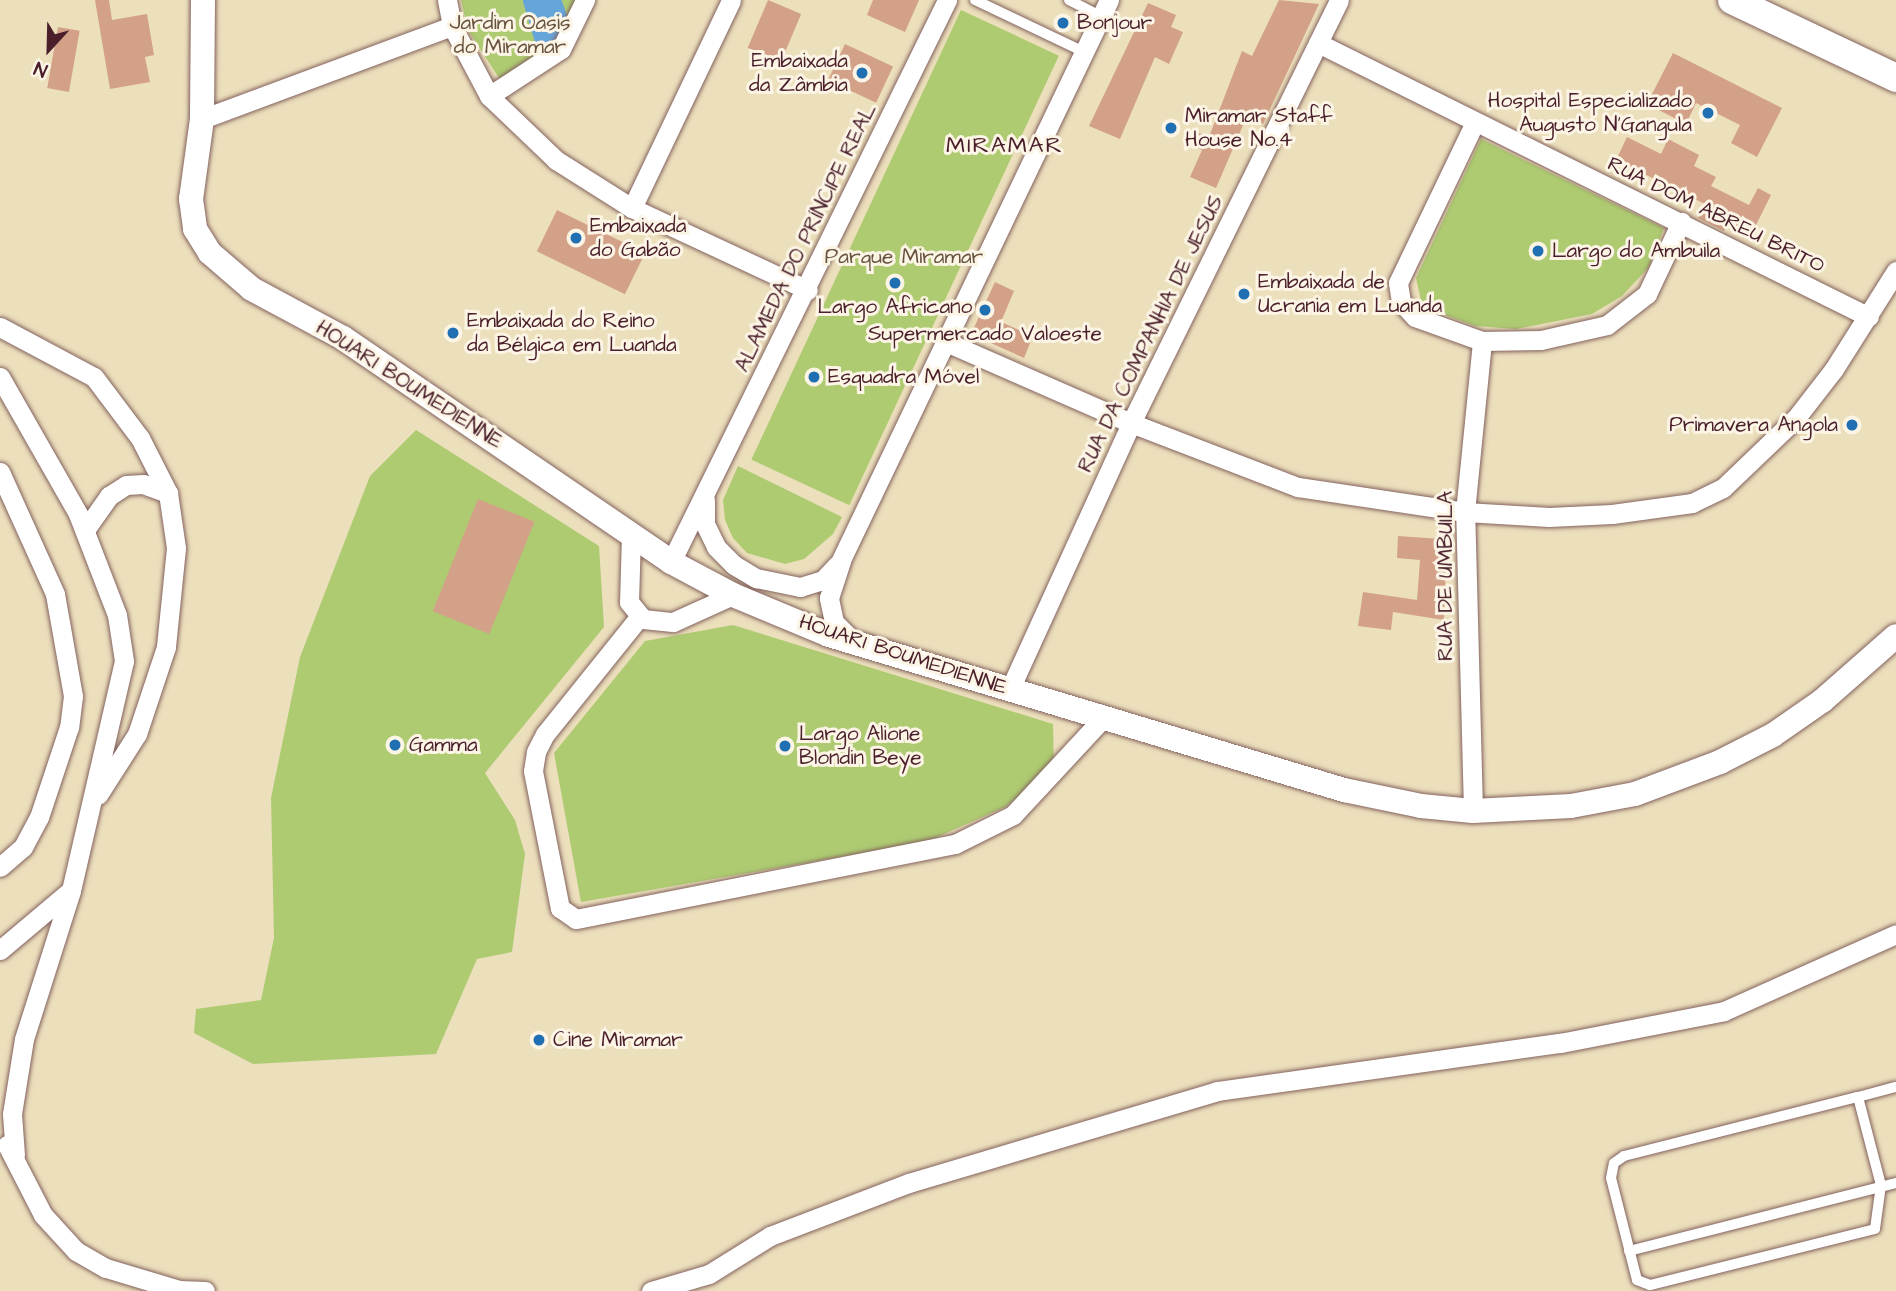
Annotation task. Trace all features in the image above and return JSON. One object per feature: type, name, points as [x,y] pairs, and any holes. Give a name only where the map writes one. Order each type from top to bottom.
[{"type":"main road","points":[[1732,0],[1896,78]]},
{"type":"main road","points":[[1776,0],[1896,58]]},
{"type":"street","name":"HOUARI BOUMEDIENNE","points":[[203,0],[202,119],[191,199],[195,229],[228,270],[343,338],[671,562],[733,595],[856,644],[1344,790],[1421,806],[1472,811],[1571,806],[1635,794],[1720,762],[1773,734],[1822,701],[1896,636]]},
{"type":"street","points":[[447,0],[452,26],[489,96],[556,160],[632,208],[808,290]]},
{"type":"street","points":[[489,96],[561,48],[585,0]]},
{"type":"street","points":[[632,208],[731,0]]},
{"type":"street","name":"ALAMEDA DO PRÍNCIPE REAL","points":[[671,562],[808,290],[947,0]]},
{"type":"street","name":"RUA DA COMPANHIA DE JESUS","points":[[1010,690],[1131,424],[1339,0]]},
{"type":"street","points":[[856,644],[834,622],[829,598],[841,560],[1105,8]]},
{"type":"street","points":[[202,119],[452,26]]},
{"type":"street","name":"RUA DOM ABREU BRITO","points":[[1318,43],[1868,317]]},
{"type":"street","points":[[1475,122],[1398,282],[1401,302],[1415,317],[1482,341],[1541,340],[1607,325],[1647,294],[1681,222]]},
{"type":"street","points":[[944,341],[1131,424],[1298,487],[1465,512],[1549,517],[1653,511],[1692,503],[1723,488],[1796,418],[1868,317],[1896,271]]},
{"type":"street","points":[[0,327],[94,377],[140,438],[168,493],[176,548],[160,668],[136,734],[88,811]]},
{"type":"street","name":"RUA DE UMBUILA","points":[[1472,811],[1465,512],[1482,341]]},
{"type":"street","points":[[0,377],[35,433],[85,530],[117,615],[124,661],[71,891],[36,996],[16,1078],[12,1114],[15,1155],[31,1197],[76,1251],[106,1268],[179,1290],[205,1291]]},
{"type":"street","points":[[0,472],[55,594],[72,696],[69,727],[39,817],[23,847],[0,867]]},
{"type":"street","points":[[85,530],[109,496],[126,485],[143,484],[168,493]]},
{"type":"street","points":[[705,496],[705,524],[716,547],[734,565],[756,578],[800,587],[824,580],[841,560]]},
{"type":"street","points":[[631,535],[628,591],[640,616],[653,623],[673,622],[733,595]]},
{"type":"street","points":[[640,616],[545,734],[536,752],[533,771],[560,908],[576,919],[955,844],[1013,815],[1104,717]]},
{"type":"street","points":[[0,950],[71,891]]},
{"type":"street","points":[[651,1291],[709,1274],[770,1236],[909,1182],[1217,1091],[1464,1058],[1724,1011],[1896,934]]},
{"type":"street","points":[[0,1137],[15,1155]]},
{"type":"lane","points":[[975,0],[1084,52]]},
{"type":"lane","points":[[1069,0],[1105,8]]},
{"type":"lane","points":[[1858,1097],[1881,1185],[1875,1229],[1650,1285],[1637,1280],[1611,1178],[1614,1163],[1623,1156],[1896,1087]]},
{"type":"lane","points":[[1629,1251],[1896,1183]]},
{"type":"green space","name":"Jardim Oasis do Miramar","points":[[461,0],[577,0],[551,53],[501,81],[468,30]]},
{"type":"green space","name":"Parque Miramar","points":[[961,10],[1059,56],[849,505],[751,460]]},
{"type":"green space","points":[[1481,139],[1664,228],[1649,267],[1622,296],[1592,314],[1516,329],[1475,326],[1437,312],[1421,300],[1416,278]]},
{"type":"green space","name":"Gamma","points":[[416,430],[599,546],[604,627],[485,773],[515,820],[525,854],[512,952],[477,959],[436,1054],[253,1064],[194,1033],[196,1009],[261,1000],[274,938],[271,798],[300,657],[370,476]]},
{"type":"green space","points":[[738,466],[842,517],[833,534],[804,559],[785,564],[747,553],[733,538],[725,520],[723,500]]},
{"type":"green space","points":[[733,625],[1053,724],[1054,771],[1005,807],[926,842],[581,902],[554,753],[645,641]]},
{"type":"water","points":[[532,0],[551,0],[562,30],[546,47]]},
{"type":"building","points":[[95,0],[109,0],[112,20],[147,14],[154,55],[145,57],[150,82],[110,89]]},
{"type":"building","points":[[768,0],[801,14],[781,62],[748,48]]},
{"type":"building","points":[[873,0],[919,0],[905,32],[867,15]]},
{"type":"building","points":[[1279,0],[1319,4],[1263,124],[1247,116],[1216,188],[1190,177],[1202,150],[1188,144],[1194,131],[1209,137],[1242,51],[1252,56]]},
{"type":"building","points":[[1148,3],[1176,15],[1171,27],[1183,32],[1169,64],[1155,57],[1120,139],[1089,126]]},
{"type":"building","points":[[58,27],[80,31],[69,92],[47,88]]},
{"type":"building","points":[[845,44],[893,66],[876,103],[828,80]]},
{"type":"building","points":[[1673,53],[1782,108],[1757,157],[1731,143],[1740,125],[1696,103],[1686,124],[1647,104]]},
{"type":"building","points":[[1627,137],[1661,154],[1668,139],[1699,155],[1694,166],[1716,177],[1711,186],[1749,205],[1758,188],[1771,195],[1752,233],[1729,222],[1724,231],[1698,218],[1705,204],[1616,160]]},
{"type":"building","points":[[557,210],[645,253],[625,294],[537,251]]},
{"type":"building","points":[[995,282],[1014,291],[1001,322],[1033,336],[1024,358],[971,334]]},
{"type":"building","points":[[478,499],[535,522],[489,634],[433,611]]},
{"type":"building","points":[[1398,536],[1441,539],[1439,560],[1446,561],[1444,620],[1393,612],[1391,630],[1358,626],[1363,592],[1417,600],[1420,560],[1397,558]]},
{"type":"waterway","points":[[532,0],[546,47],[562,30],[551,0]]},
{"type":"place","name":"Bonjour","points":[[1063,23]]},
{"type":"place","name":"Embaixada da Zâmbia","points":[[862,73]]},
{"type":"place","name":"Hospital Especializado Augusto N’Gangula","points":[[1708,113]]},
{"type":"place","name":"Miramar Staff House No.4","points":[[1171,128]]},
{"type":"place","name":"Embaixada do Gabão","points":[[576,238]]},
{"type":"place","name":"Largo do Ambuila","points":[[1538,251]]},
{"type":"place","name":"Largo Africano","points":[[895,283]]},
{"type":"place","name":"Embaixada de Ucrania em Luanda","points":[[1244,294]]},
{"type":"place","name":"Supermercado Valoeste","points":[[985,310]]},
{"type":"place","name":"Embaixada do Reino da Bélgica em Luanda","points":[[453,333]]},
{"type":"place","name":"Esquadra Móvel","points":[[814,377]]},
{"type":"place","name":"Primavera Angola","points":[[1852,425]]},
{"type":"place","name":"Gamma","points":[[395,745]]},
{"type":"place","name":"Largo Alione Blondin Beye","points":[[785,746]]},
{"type":"place","name":"Cine Miramar","points":[[539,1040]]},
{"type":"district","name":"MIRAMAR","points":[[1005,145]]}]
